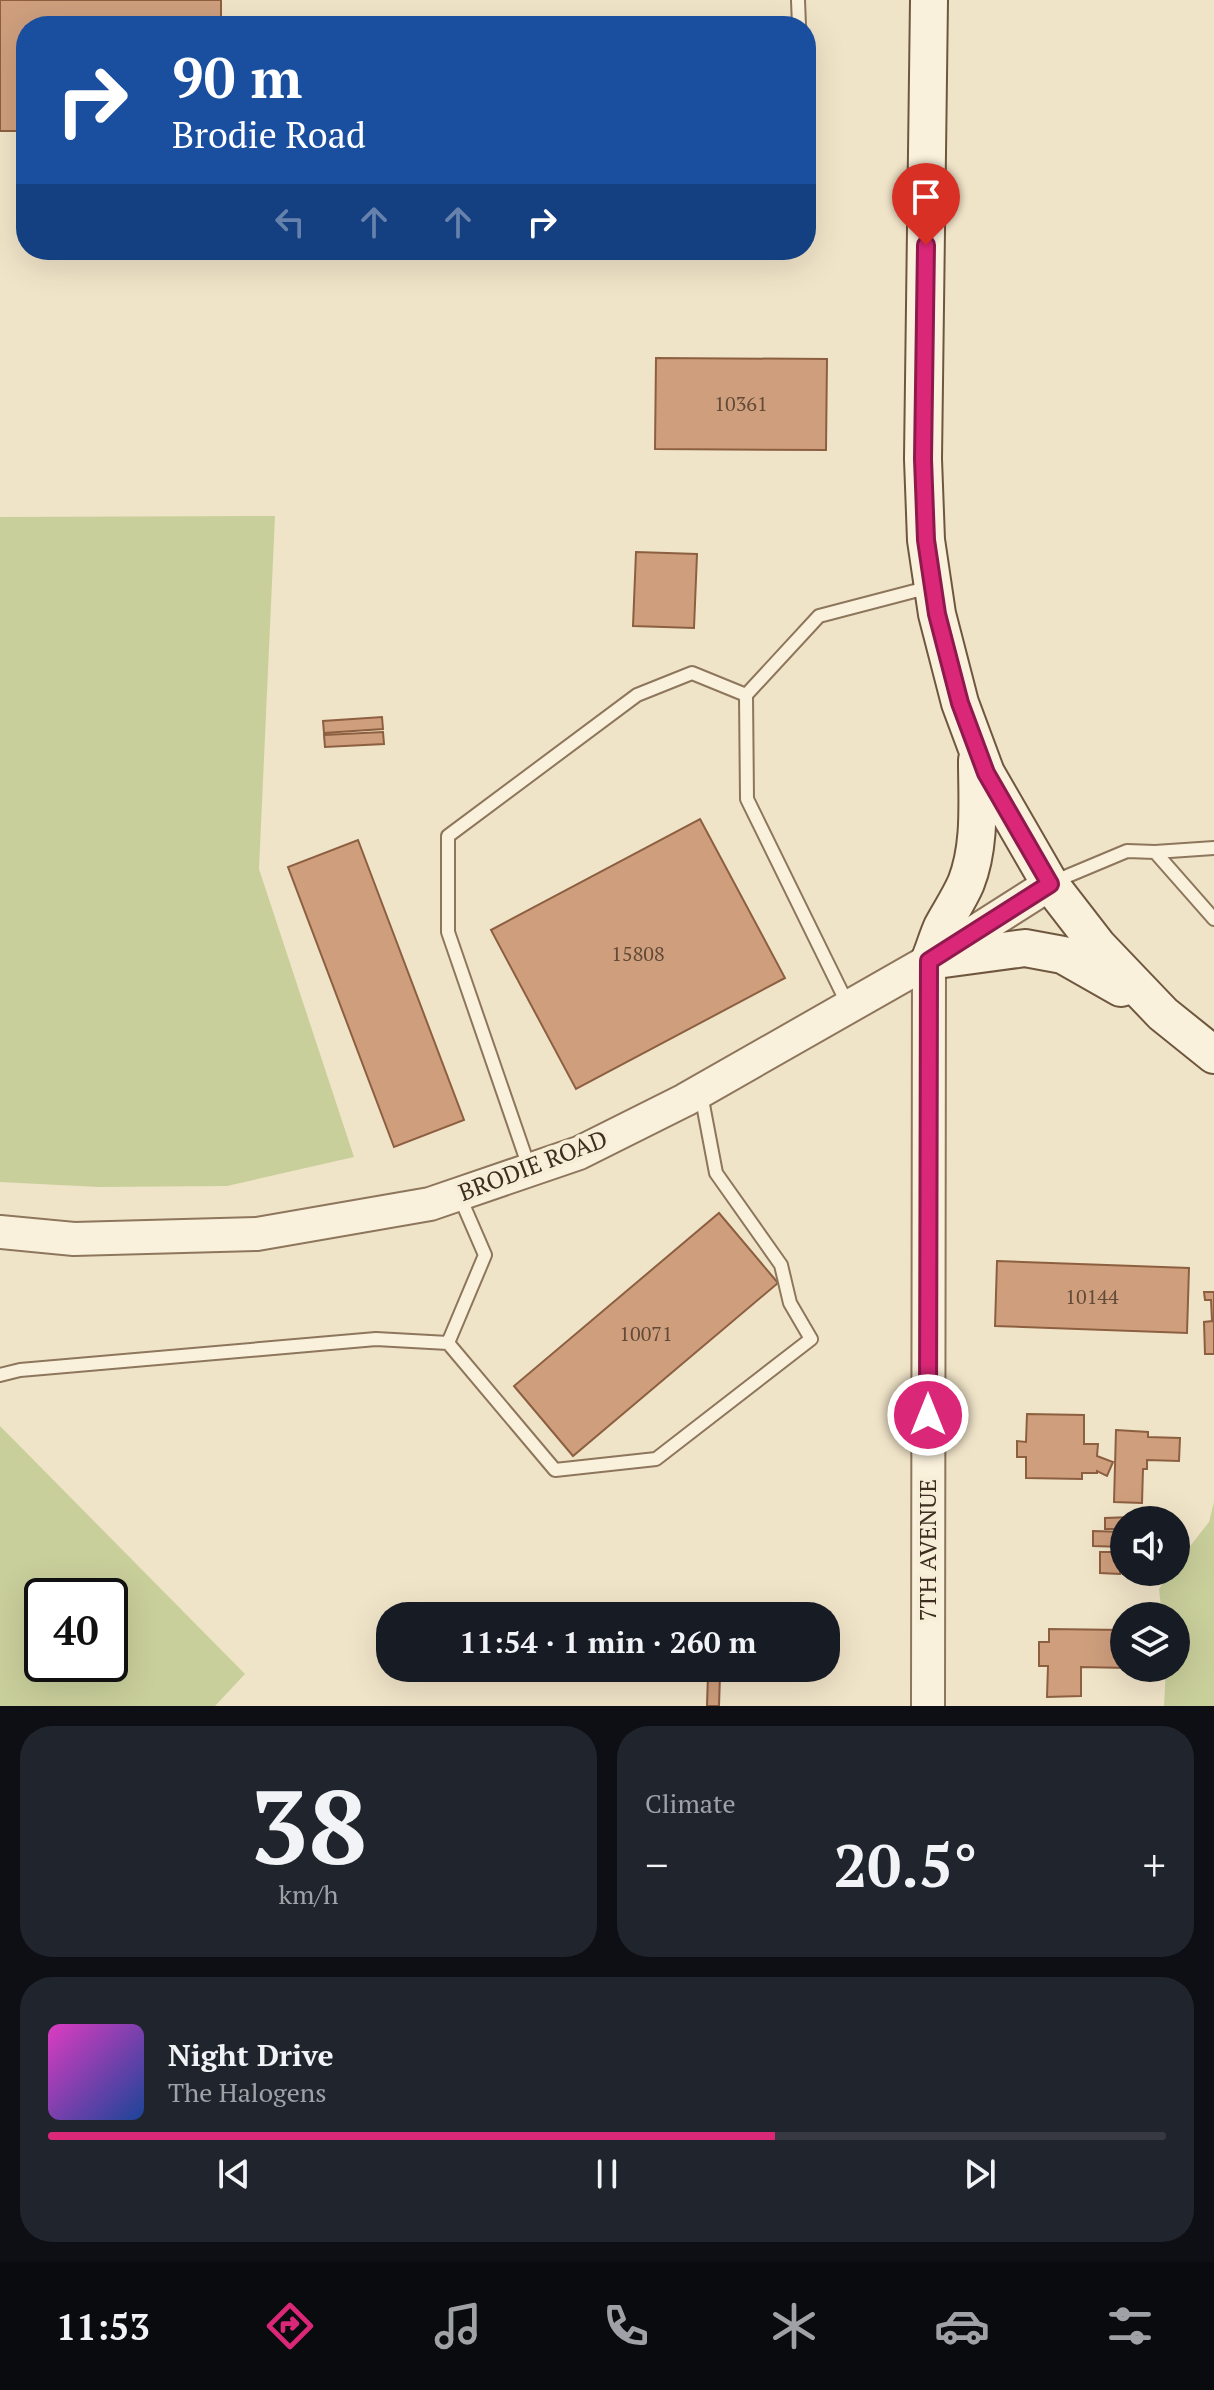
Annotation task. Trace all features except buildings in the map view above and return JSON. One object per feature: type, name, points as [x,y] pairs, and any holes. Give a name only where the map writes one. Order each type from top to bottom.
[{"type":"main road","points":[[929,0],[923,459],[926,540],[937,614],[960,703],[986,773],[1050,884],[1098,946],[1163,1014]]},
{"type":"main road","points":[[977,750],[975,848],[967,880],[929,961],[1025,948],[1063,955],[1163,1014],[1214,1055]]},
{"type":"street","name":"BRODIE ROAD","points":[[0,1232],[74,1239],[257,1234],[430,1204],[579,1153],[701,1091],[929,961],[1050,884]]},
{"type":"street","name":"7TH AVENUE","points":[[928,1706],[929,961]]},
{"type":"lane","points":[[849,1007],[747,799],[746,695],[819,616],[933,587]]},
{"type":"lane","points":[[530,1170],[448,932],[448,836],[637,695],[692,673],[746,695]]},
{"type":"lane","points":[[1050,884],[1127,851],[1214,848]]},
{"type":"lane","points":[[1155,852],[1214,919]]},
{"type":"lane","points":[[0,1375],[20,1370],[376,1339],[448,1343],[555,1470],[656,1459],[811,1339],[790,1303],[781,1265],[716,1173],[701,1091]]},
{"type":"lane","points":[[448,1343],[485,1255],[459,1194]]},
{"type":"green space","points":[[275,516],[259,869],[354,1157],[227,1186],[98,1187],[0,1182],[0,517]]},
{"type":"green space","points":[[0,1426],[245,1674],[215,1706],[0,1706]]},
{"type":"green space","points":[[1214,1502],[1214,1706],[1164,1706],[1165,1682],[1190,1682],[1190,1602],[1160,1602],[1159,1589],[1161,1586],[1190,1586],[1190,1546],[1209,1522]]},
{"type":"route","points":[[926,245],[923,459],[926,540],[937,614],[960,703],[986,773],[1050,884],[929,961],[928,1415]]}]
